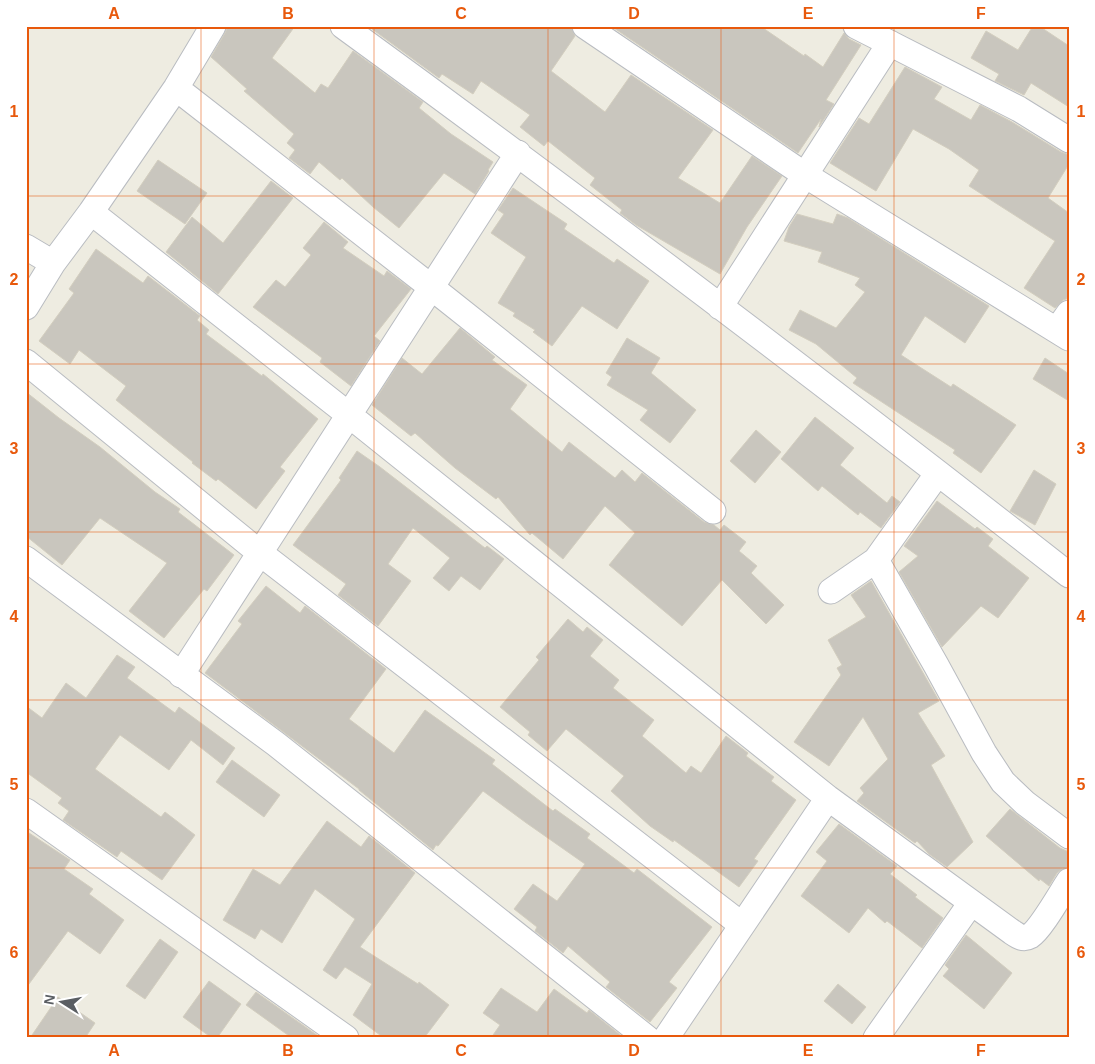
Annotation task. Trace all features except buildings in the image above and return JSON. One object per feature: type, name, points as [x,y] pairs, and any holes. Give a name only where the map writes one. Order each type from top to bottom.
[{"type":"street","points":[[26,307],[53,263],[91,212],[176,88],[213,26]]},
{"type":"street","points":[[344,26],[518,153],[938,473],[1069,576]]},
{"type":"street","points":[[585,26],[805,175],[1065,327]]},
{"type":"street","points":[[860,27],[1019,108],[1069,140]]},
{"type":"street","points":[[720,307],[890,43]]},
{"type":"street","points":[[176,88],[713,511]]},
{"type":"street","points":[[181,674],[518,153]]},
{"type":"street","points":[[91,212],[349,415],[828,798],[1020,938],[1029,937],[1036,930],[1069,881]]},
{"type":"street","points":[[26,247],[53,263]]},
{"type":"street","points":[[26,362],[260,553],[742,925]]},
{"type":"street","points":[[831,591],[876,560],[938,473]]},
{"type":"street","points":[[26,559],[276,744],[646,1038]]},
{"type":"street","points":[[876,560],[984,753],[1003,782],[1025,803],[1069,836]]},
{"type":"street","points":[[666,1038],[828,798]]},
{"type":"street","points":[[26,811],[346,1038]]},
{"type":"street","points":[[876,1038],[971,903]]}]
